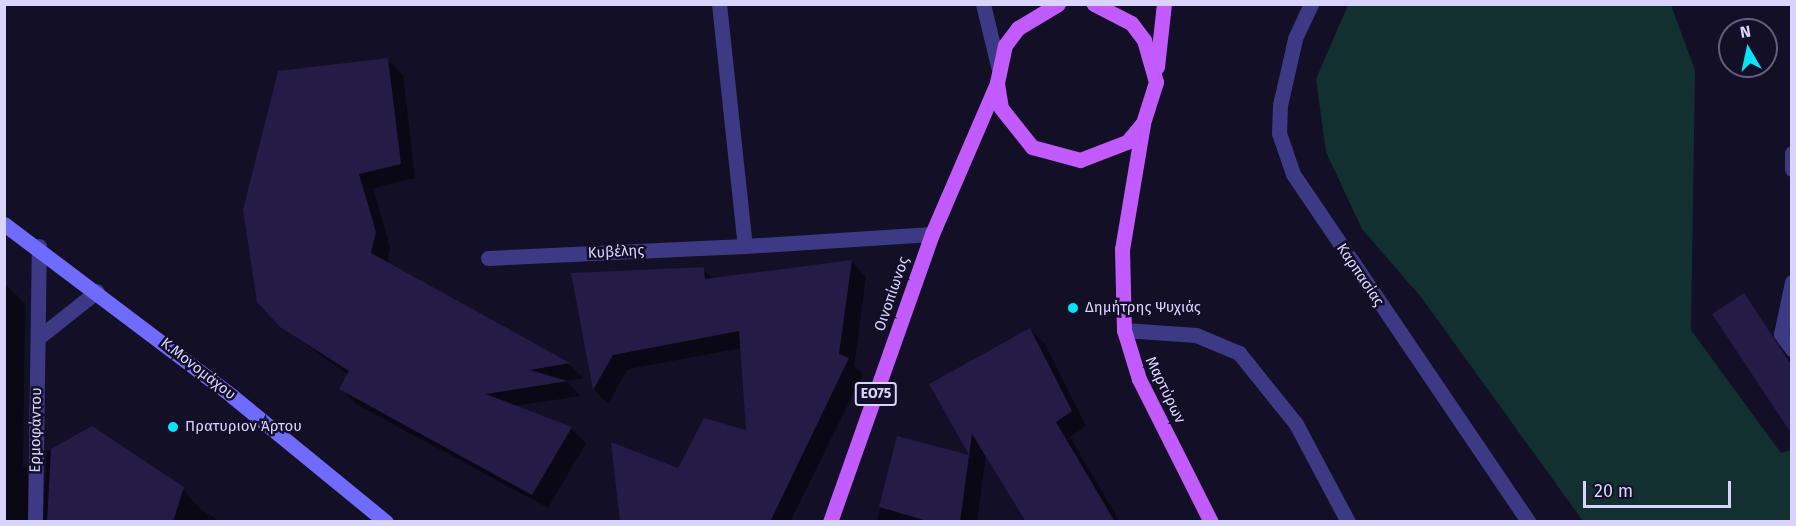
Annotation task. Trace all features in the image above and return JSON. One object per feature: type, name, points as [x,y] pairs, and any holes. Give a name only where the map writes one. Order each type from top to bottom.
[{"type":"main road","name":"ΕΟ75","points":[[1028,4],[998,66],[997,83],[1013,129],[1032,147],[1055,157],[1104,154],[1143,123]]},
{"type":"main road","points":[[1017,28],[1058,4]]},
{"type":"main road","points":[[1094,4],[1131,23],[1144,40],[1156,82]]},
{"type":"main road","name":"Μαρτύρων","points":[[1164,4],[1156,82],[1143,123],[1122,249],[1124,330],[1139,379],[1211,522]]},
{"type":"main road","name":"Οινοπίωνος","points":[[830,522],[932,234],[997,83]]},
{"type":"main road","name":"Κ.Μονομάχου","points":[[4,224],[39,246],[97,291],[386,522]]},
{"type":"street","points":[[719,4],[744,246]]},
{"type":"street","points":[[983,4],[998,66]]},
{"type":"street","points":[[1112,4],[1131,23]]},
{"type":"street","name":"Καρπασίας","points":[[1311,4],[1295,39],[1280,105],[1279,134],[1293,174],[1529,522]]},
{"type":"street","points":[[1791,153],[1791,169]]},
{"type":"street","name":"Κυβέλης","points":[[488,258],[744,246],[932,234]]},
{"type":"street","name":"Ερμοφάντου","points":[[35,522],[39,246]]},
{"type":"street","points":[[1791,282],[1782,334],[1791,350]]},
{"type":"street","points":[[38,338],[97,291]]},
{"type":"street","points":[[1124,330],[1196,334],[1239,353],[1296,424],[1348,522]]},
{"type":"green space","points":[[1348,5],[1671,5],[1695,70],[1691,330],[1781,453],[1791,450],[1791,521],[1583,521],[1421,297],[1362,229],[1326,152],[1316,79]]},
{"type":"building","points":[[388,58],[401,164],[359,174],[376,232],[371,253],[570,363],[530,370],[568,381],[486,394],[572,427],[532,495],[339,389],[349,371],[280,327],[257,302],[243,210],[278,71]]},
{"type":"building","points":[[852,260],[839,354],[849,358],[770,522],[620,522],[611,442],[678,468],[704,418],[746,430],[739,331],[613,355],[593,390],[571,273],[704,267],[705,279]]},
{"type":"building","points":[[1744,293],[1791,364],[1791,433],[1712,314]]},
{"type":"building","points":[[1030,328],[1072,411],[1056,422],[1115,522],[1026,522],[972,434],[960,522],[931,522],[879,507],[897,436],[969,455],[929,384]]},
{"type":"building","points":[[92,426],[184,487],[173,522],[47,522],[51,449]]},
{"type":"place","name":"Δημήτρης Ψυχιάς","points":[[1073,308]]},
{"type":"place","name":"Πρατυριον Άρτου","points":[[173,427]]}]
